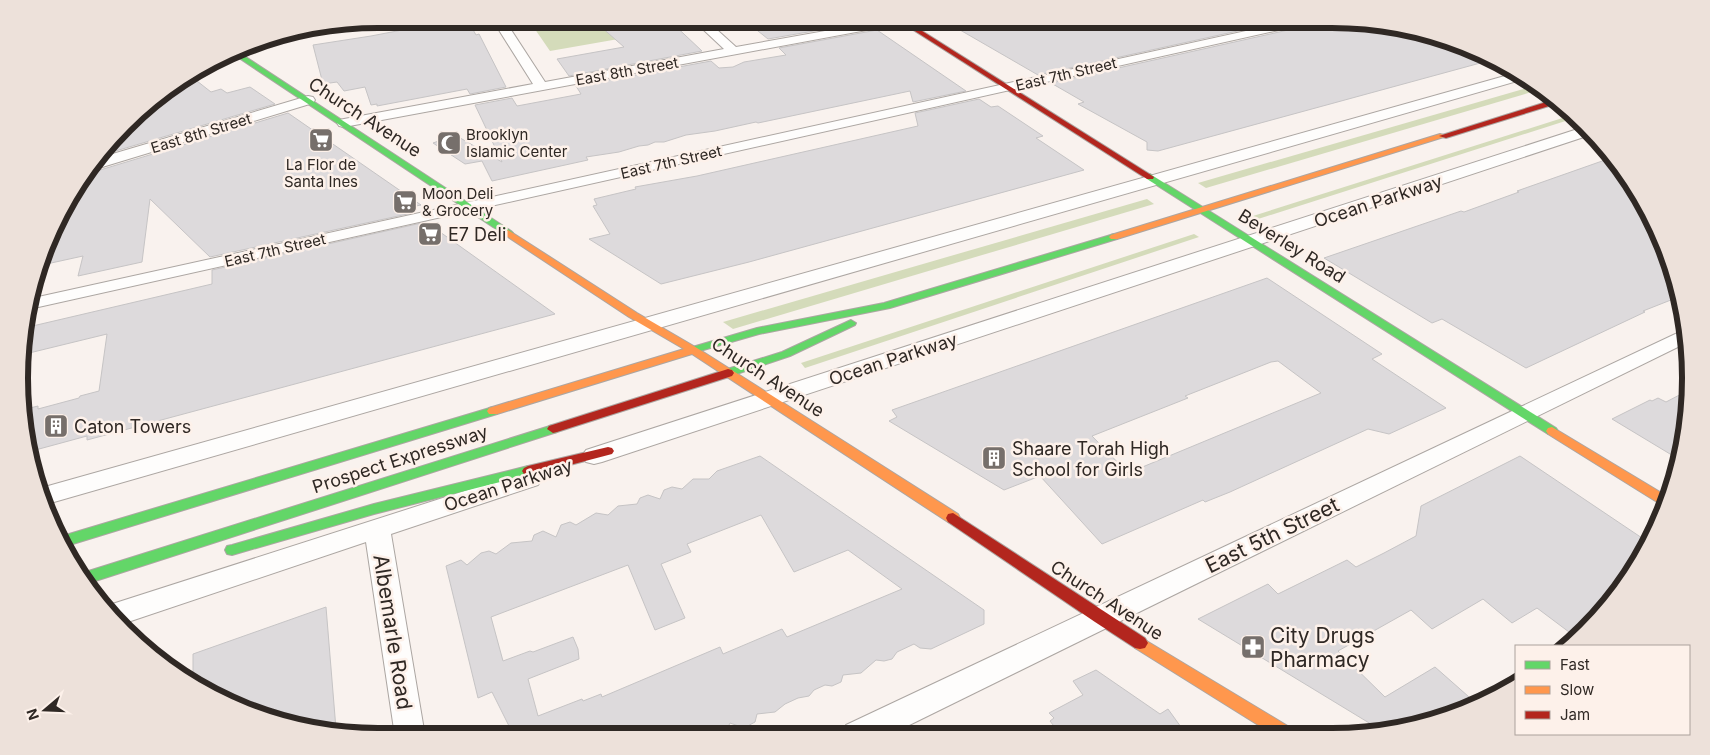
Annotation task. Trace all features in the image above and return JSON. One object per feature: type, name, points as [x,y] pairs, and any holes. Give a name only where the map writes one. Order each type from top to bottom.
[{"type":"main road","name":"Beverley Road","points":[[918,28],[1201,210],[1661,499]]},
{"type":"main road","name":"Church Avenue","points":[[240,56],[470,206],[554,264],[728,372],[927,500],[1100,618],[1277,728]]},
{"type":"main road","points":[[693,350],[757,331],[886,306],[1550,104]]},
{"type":"main road","points":[[728,372],[786,354],[886,306]]},
{"type":"main road","name":"Prospect Expressway","points":[[68,540],[693,350]]},
{"type":"main road","name":"Prospect Expressway","points":[[89,577],[728,372]]},
{"type":"main road","points":[[216,555],[374,509],[608,451]]},
{"type":"main road","points":[[98,574],[152,570]]},
{"type":"street","points":[[504,28],[541,86]]},
{"type":"street","points":[[708,28],[733,51]]},
{"type":"street","name":"East 8th Street","points":[[344,123],[856,28]]},
{"type":"street","name":"East 7th Street","points":[[35,303],[1273,28]]},
{"type":"street","points":[[48,495],[1515,79]]},
{"type":"street","name":"East 8th Street","points":[[101,163],[308,100]]},
{"type":"street","name":"Ocean Parkway","points":[[119,613],[1582,133]]},
{"type":"street","name":"East 5th Street","points":[[872,728],[1681,338]]},
{"type":"street","name":"Albemarle Road","points":[[377,528],[409,728]]},
{"type":"green space","points":[[534,28],[656,28],[647,34],[550,51]]},
{"type":"green space","points":[[1529,87],[1534,91],[1206,188],[1198,183]]},
{"type":"green space","points":[[1566,117],[1569,120],[1258,219],[1253,216]]},
{"type":"green space","points":[[1147,199],[1154,204],[733,329],[723,322]]},
{"type":"green space","points":[[1194,234],[1199,237],[805,368],[801,363]]},
{"type":"building","points":[[412,28],[472,28],[476,35],[479,34],[506,87],[470,94],[467,89],[377,106],[377,104],[371,105],[365,87],[344,91],[337,82],[323,84],[313,45]]},
{"type":"building","points":[[602,28],[678,28],[702,51],[569,76],[557,59],[624,47]]},
{"type":"building","points":[[754,28],[831,28],[768,39]]},
{"type":"building","points":[[957,28],[1251,28],[1038,75]]},
{"type":"building","points":[[1297,28],[1355,28],[1401,34],[1445,46],[1483,62],[1158,151],[1147,150],[1147,142],[1078,104],[1084,102],[1051,83]]},
{"type":"building","points":[[877,30],[966,91],[913,102],[910,91],[758,123],[686,135],[664,142],[655,142],[619,152],[586,157],[588,160],[492,181],[482,161],[465,164],[433,143],[455,135],[502,162],[475,105],[512,98],[517,106],[581,94],[576,86],[711,61],[719,68],[733,67],[744,62],[786,55],[779,48]]},
{"type":"building","points":[[197,81],[211,92],[221,89],[227,93],[250,87],[275,104],[109,153],[135,126],[140,124],[138,122],[147,114],[187,83]]},
{"type":"building","points":[[979,99],[991,107],[998,106],[1043,136],[1036,138],[1084,170],[749,262],[661,284],[589,239],[610,234],[593,206],[597,205],[594,199],[636,189],[635,187],[697,176],[918,126],[915,113]]},
{"type":"building","points":[[288,113],[421,205],[406,208],[412,213],[210,257],[150,199],[142,262],[78,276],[83,256],[46,264],[74,202],[96,170]]},
{"type":"building","points":[[1605,160],[1608,161],[1624,183],[1646,223],[1664,265],[1674,299],[1643,311],[1645,312],[1526,368],[1442,319],[1432,323],[1324,258],[1461,211],[1464,212],[1519,192],[1517,191]]},
{"type":"building","points":[[426,222],[555,314],[87,440],[87,436],[35,450],[29,408],[38,406],[38,409],[99,391],[107,334],[28,353],[31,326],[212,284],[212,270]]},
{"type":"building","points":[[1267,278],[1382,354],[1372,359],[1446,408],[1389,434],[1368,429],[1230,492],[1205,502],[1203,500],[1102,544],[1040,476],[1004,490],[889,421],[897,417],[892,410]],"holes":[[[1278,361],[1321,393],[1128,473],[1092,436],[1188,398],[1185,396],[1271,362]]]},
{"type":"building","points":[[1682,394],[1680,423],[1674,456],[1612,419],[1650,400],[1658,398],[1666,402]]},
{"type":"building","points":[[760,456],[984,610],[984,624],[931,649],[920,648],[914,644],[897,652],[892,659],[876,660],[861,673],[843,675],[841,682],[832,686],[825,685],[814,690],[809,696],[798,698],[785,704],[775,712],[757,714],[755,722],[744,728],[730,723],[728,728],[510,728],[492,692],[478,698],[446,566],[461,560],[467,565],[481,553],[489,551],[496,554],[511,543],[532,541],[534,535],[543,531],[556,537],[561,525],[570,522],[576,525],[596,513],[608,515],[618,506],[637,504],[640,498],[648,495],[660,499],[664,490],[672,487],[682,489],[693,479],[709,479],[717,471]],"holes":[[[761,515],[794,572],[848,550],[902,589],[787,637],[782,629],[723,654],[720,647],[602,697],[601,694],[583,701],[582,699],[538,716],[528,679],[579,659],[578,649],[573,637],[503,661],[491,617],[628,565],[655,630],[685,618],[661,564],[691,552],[687,544]]]},
{"type":"building","points":[[1520,456],[1643,538],[1624,572],[1610,591],[1571,633],[1537,608],[1512,623],[1483,599],[1432,629],[1411,610],[1338,651],[1385,697],[1435,667],[1471,699],[1445,709],[1401,721],[1373,725],[1198,619],[1268,584],[1278,594],[1347,560],[1356,567],[1384,553],[1416,536],[1421,506]]},
{"type":"building","points":[[326,607],[336,725],[287,716],[265,709],[202,681],[193,675],[193,654]]},
{"type":"building","points":[[1096,670],[1160,714],[1168,709],[1182,728],[1055,728],[1050,721],[1054,718],[1049,713],[1083,695],[1073,681]]},
{"type":"traffic: fast","points":[[302,36],[337,30]]},
{"type":"traffic: fast","points":[[240,56],[508,233]]},
{"type":"traffic: fast","points":[[1150,177],[1552,431]]},
{"type":"traffic: fast","points":[[693,350],[757,331],[886,306],[1114,237]]},
{"type":"traffic: fast","points":[[728,373],[786,354],[851,323]]},
{"type":"traffic: fast","points":[[68,540],[493,411]]},
{"type":"traffic: fast","points":[[90,577],[553,429]]},
{"type":"traffic: fast","points":[[232,550],[374,509],[528,471]]},
{"type":"traffic: slow","points":[[1114,237],[1443,136]]},
{"type":"traffic: slow","points":[[508,233],[633,315],[693,350]]},
{"type":"traffic: slow","points":[[693,350],[953,518]]},
{"type":"traffic: slow","points":[[493,411],[693,350]]},
{"type":"traffic: slow","points":[[1552,431],[1661,499]]},
{"type":"traffic: slow","points":[[1140,643],[1277,728]]},
{"type":"traffic: jam","points":[[913,28],[1150,177]]},
{"type":"traffic: jam","points":[[1443,136],[1550,104]]},
{"type":"traffic: jam","points":[[553,429],[728,373]]},
{"type":"traffic: jam","points":[[528,471],[608,451]]},
{"type":"traffic: jam","points":[[953,518],[1140,643]]},
{"type":"place","name":"La Flor de Santa Ines","points":[[321,140]]},
{"type":"place","name":"Brooklyn Islamic Center","points":[[449,143]]},
{"type":"place","name":"Moon Deli & Grocery","points":[[405,202]]},
{"type":"place","name":"E7 Deli","points":[[430,234]]},
{"type":"place","name":"Caton Towers","points":[[56,426]]},
{"type":"place","name":"Shaare Torah High School for Girls","points":[[994,458]]},
{"type":"place","name":"City Drugs Pharmacy","points":[[1253,647]]}]
